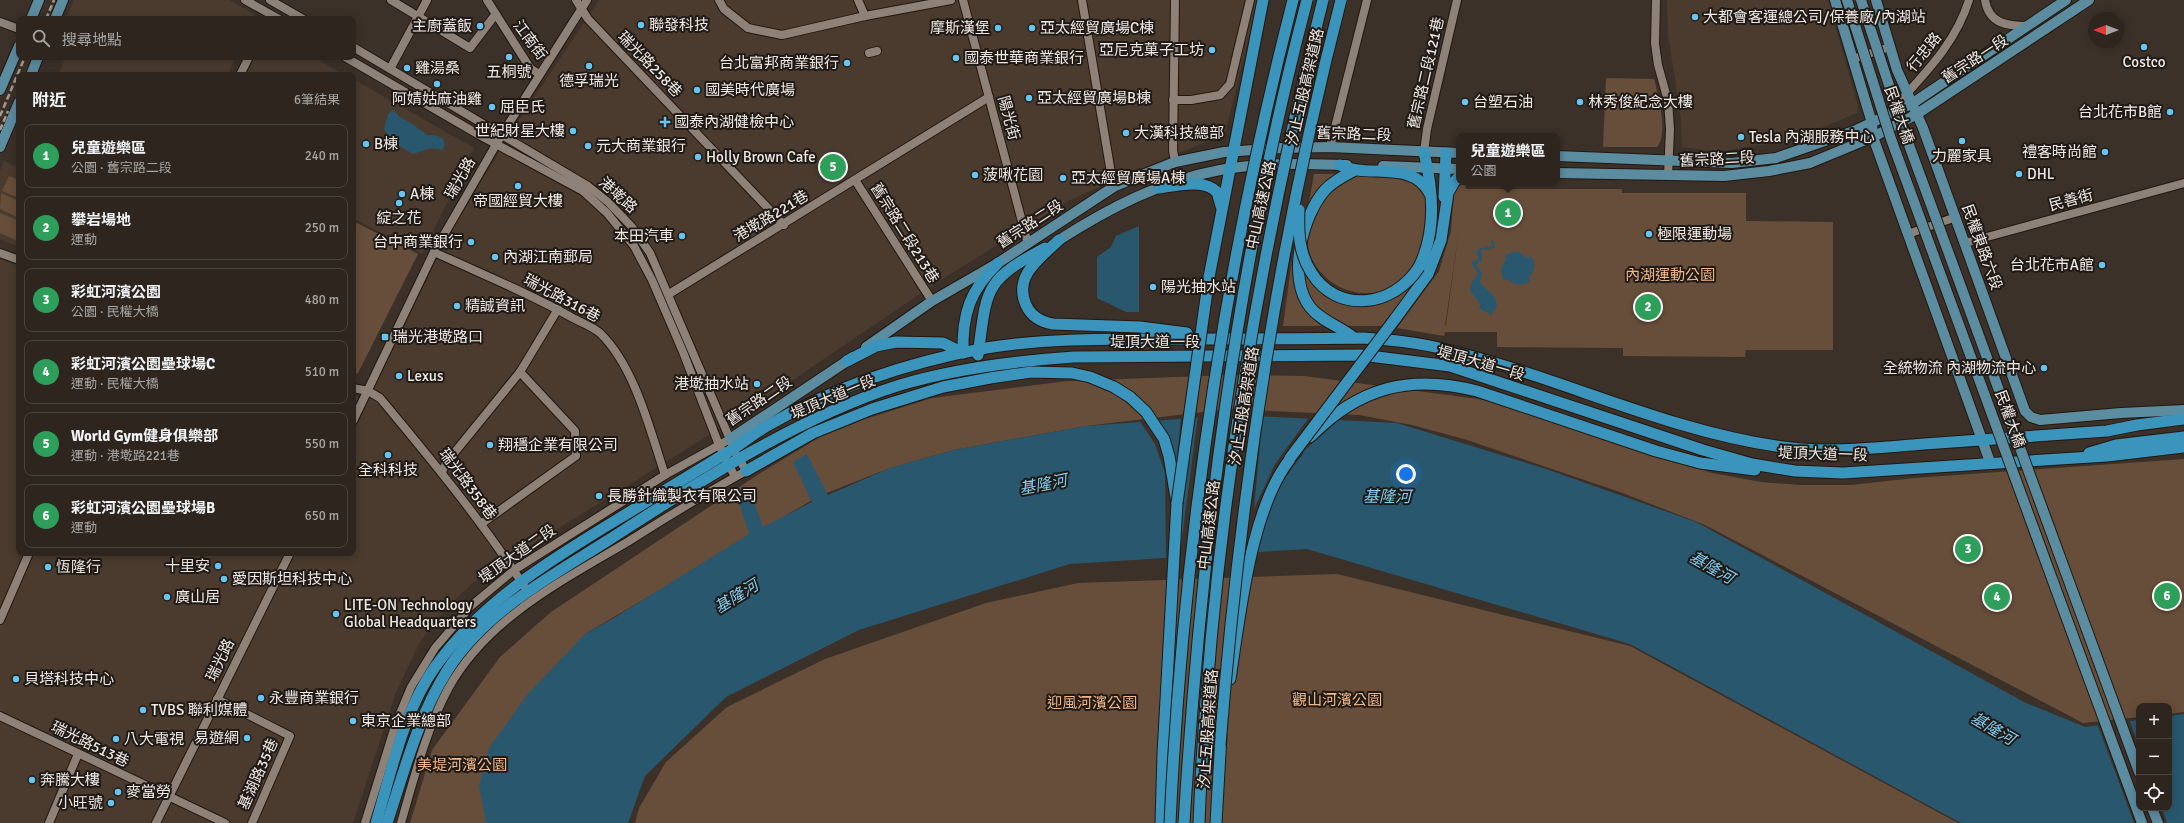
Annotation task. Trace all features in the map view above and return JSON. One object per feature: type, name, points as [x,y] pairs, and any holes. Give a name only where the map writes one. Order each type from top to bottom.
[{"type":"highway","points":[[1161,823],[1163,753],[1177,503],[1209,277],[1262,0]]},
{"type":"highway","name":"汐止五股高架道路","points":[[1170,823],[1181,658],[1192,555],[1216,380],[1246,209],[1293,0]]},
{"type":"highway","name":"中山高速公路","points":[[1184,823],[1192,695],[1202,587],[1237,327],[1272,147],[1307,0]]},
{"type":"highway","name":"中山高速公路","points":[[1199,823],[1206,709],[1217,584],[1237,429],[1270,234],[1304,73],[1323,0]]},
{"type":"highway","name":"汐止五股高架道路","points":[[1216,823],[1220,745],[1244,514],[1261,392],[1281,271],[1302,165],[1341,0]]},
{"type":"highway","points":[[1302,165],[1298,232],[1302,253],[1311,272],[1319,283],[1330,293],[1361,301],[1375,300],[1400,289],[1412,277],[1419,267],[1428,244],[1433,212],[1428,168],[1424,152]]},
{"type":"highway","points":[[1220,745],[1245,588],[1254,544],[1267,503],[1290,458],[1428,274],[1441,240],[1444,213],[1446,153]]},
{"type":"highway","points":[[1340,165],[1355,170],[1402,173],[1420,181],[1431,194]]},
{"type":"highway","points":[[1354,338],[1342,328],[1324,320],[1309,306],[1302,291],[1298,272],[1302,241],[1313,208],[1320,196],[1331,184],[1355,170]]},
{"type":"highway","points":[[1444,213],[1450,188],[1456,181]]},
{"type":"highway","points":[[1159,188],[1200,184],[1214,188],[1220,198],[1221,217]]},
{"type":"highway","points":[[1059,240],[1032,265],[1024,280],[1024,299],[1030,311],[1039,320],[1053,324],[1140,327],[1229,339]]},
{"type":"highway","points":[[976,367],[986,300],[992,287],[1005,271],[1059,240]]},
{"type":"highway","points":[[963,353],[962,331],[967,310],[979,284],[998,263]]},
{"type":"highway","name":"堤頂大道一段","points":[[732,443],[811,403],[902,368],[978,350],[1026,343],[1074,339],[1354,338],[1404,342],[1441,348],[1490,361],[1657,417],[1735,438],[1777,447],[1821,449],[1877,448],[2107,431],[2138,425],[2184,420]]},
{"type":"highway","points":[[847,361],[876,346],[896,342],[943,342],[963,353]]},
{"type":"highway","name":"堤頂大道一段","points":[[730,466],[805,424],[897,386],[976,367],[1032,360],[1074,357],[1361,355],[1419,361],[1450,366],[1717,454],[1752,464],[1795,471],[1843,473],[1990,462],[2107,456],[2184,447]]},
{"type":"highway","points":[[746,471],[796,442],[836,423],[913,395],[944,387],[1031,372],[1055,371],[1090,377],[1114,387],[1130,397],[1146,412],[1164,439],[1169,456],[1177,503]]},
{"type":"highway","points":[[1290,458],[1319,428],[1340,410],[1361,398],[1386,389],[1428,383],[1452,385],[1477,391],[1656,451],[1700,463],[1754,470],[1795,471]]},
{"type":"highway","points":[[2069,458],[2141,438],[2184,430]]},
{"type":"highway","points":[[2107,431],[2141,438],[2184,437]]},
{"type":"highway","name":"堤頂大道二段","points":[[376,823],[398,749],[413,709],[434,668],[473,621],[506,592],[732,443]]},
{"type":"highway","points":[[387,823],[426,709],[447,670],[475,636],[502,610],[533,599],[657,509],[730,466]]},
{"type":"main road","points":[[32,16],[39,0]]},
{"type":"main road","points":[[56,16],[63,0]]},
{"type":"main road","points":[[1835,0],[1872,123],[1872,137],[1990,462]]},
{"type":"main road","name":"民權大橋","points":[[1847,0],[1891,139],[2142,823]]},
{"type":"main road","name":"民權大橋","points":[[1861,0],[1905,134],[2136,764]]},
{"type":"main road","name":"民權東路六段","points":[[1876,0],[1897,70],[1913,103],[1956,217],[2025,411],[2031,417],[2040,420],[2121,412],[2184,410]]},
{"type":"main road","name":"舊宗路一段","points":[[1872,123],[1913,103],[2066,0]]},
{"type":"main road","name":"舊宗路一段","points":[[1872,137],[1917,114],[2089,0]]},
{"type":"main road","points":[[0,90],[16,53]]},
{"type":"main road","points":[[32,72],[37,60]]},
{"type":"main road","points":[[0,147],[16,109]]},
{"type":"main road","name":"舊宗路二段","points":[[1560,156],[1732,163],[1776,158],[1872,123]]},
{"type":"main road","name":"舊宗路二段","points":[[1560,172],[1668,176],[1724,176],[1810,163],[1872,137]]},
{"type":"main road","name":"舊宗路二段","points":[[732,443],[932,301],[998,263],[1115,186],[1175,162],[1234,150],[1330,147],[1456,153]]},
{"type":"main road","name":"舊宗路二段","points":[[1059,240],[1114,207],[1159,188],[1200,174],[1230,168],[1281,164],[1456,169]]},
{"type":"main road","points":[[2153,811],[2158,823]]},
{"type":"street","points":[[245,0],[268,16],[273,1],[298,16]]},
{"type":"street","points":[[391,0],[470,48],[495,15]]},
{"type":"street","points":[[390,69],[427,0]]},
{"type":"street","name":"江南街","points":[[487,0],[495,15],[530,68],[539,74]]},
{"type":"street","name":"瑞光路258巷","points":[[576,0],[588,19],[784,225]]},
{"type":"street","name":"瑞光路","points":[[356,415],[434,252],[496,144],[586,0]]},
{"type":"street","points":[[719,0],[724,9],[748,28],[782,35],[865,16],[951,0]]},
{"type":"street","points":[[858,0],[865,16]]},
{"type":"street","name":"陽光街","points":[[963,0],[1028,244]]},
{"type":"street","points":[[1082,0],[1112,179],[1115,186]]},
{"type":"street","points":[[1175,0],[1173,100],[1173,150],[1175,162]]},
{"type":"street","points":[[1173,100],[1191,100],[1220,95],[1230,84],[1250,0]]},
{"type":"street","points":[[1330,147],[1367,0]]},
{"type":"street","name":"舊宗路二段121巷","points":[[1424,152],[1427,130],[1457,0]]},
{"type":"street","points":[[1656,0],[1655,44],[1658,65],[1668,101],[1668,176]]},
{"type":"street","name":"行忠路","points":[[1889,114],[1936,62],[1953,38],[1969,0]]},
{"type":"street","points":[[1985,0],[1989,14],[2001,24],[2028,26]]},
{"type":"street","points":[[0,22],[16,28]]},
{"type":"street","points":[[1853,59],[1890,47]]},
{"type":"street","name":"港墘路","points":[[356,49],[501,136],[572,175],[608,202],[632,227],[650,253],[732,443],[746,471]]},
{"type":"street","points":[[242,72],[248,60]]},
{"type":"street","name":"港墘路","points":[[350,60],[496,144],[583,191],[607,213],[634,246],[661,298],[722,450],[735,477]]},
{"type":"street","name":"港墘路221巷","points":[[669,294],[784,225],[989,97]]},
{"type":"street","name":"舊宗路二段213巷","points":[[855,180],[932,301]]},
{"type":"street","name":"民善街","points":[[1965,243],[2184,183]]},
{"type":"street","points":[[1908,234],[1956,217]]},
{"type":"street","name":"瑞光路316巷","points":[[434,252],[558,309],[599,332],[617,355],[628,374],[649,427],[664,476]]},
{"type":"street","points":[[0,253],[16,259]]},
{"type":"street","points":[[442,472],[446,463],[520,372],[558,309]]},
{"type":"street","points":[[482,524],[576,456],[575,431],[520,372]]},
{"type":"street","points":[[356,389],[368,391]]},
{"type":"street","name":"瑞光路358巷","points":[[368,391],[380,398],[442,472],[482,524],[533,599]]},
{"type":"street","points":[[2121,412],[2134,409],[2184,405]]},
{"type":"street","name":"堤頂大道二段","points":[[365,823],[396,723],[415,680],[435,648],[471,606],[514,570],[664,476],[722,450]]},
{"type":"street","points":[[401,823],[427,738],[448,689],[474,651],[511,614],[533,599],[746,471]]},
{"type":"street","points":[[0,620],[28,556]]},
{"type":"street","name":"瑞光路","points":[[156,823],[216,699],[288,556]]},
{"type":"street","name":"基湖路35巷","points":[[216,699],[290,736],[252,823]]},
{"type":"street","name":"瑞光路513巷","points":[[0,716],[225,823]]},
{"type":"street","points":[[49,823],[78,754]]},
{"type":"shaded area","points":[[74,0],[229,0],[254,14],[253,16],[67,16]]},
{"type":"shaded area","points":[[599,0],[1258,0],[1225,134],[1130,173],[1068,201],[936,283],[743,414],[509,559],[473,583],[446,608],[420,642],[396,692],[353,823],[0,823],[0,259],[16,265],[16,556],[356,556],[356,396],[364,399],[378,380],[448,236],[513,129]]},
{"type":"shaded area","points":[[1667,0],[1828,0],[1858,106],[1857,113],[1792,140],[1718,152],[1682,147],[1681,119],[1668,34]]},
{"type":"shaded area","points":[[65,60],[234,60],[229,72],[59,72]]},
{"type":"shaded area","points":[[252,60],[318,60],[340,72],[246,72]]},
{"type":"shaded area","points":[[356,81],[474,148],[422,254],[356,220]]},
{"type":"shaded area","points":[[4,161],[16,167],[16,246],[0,239],[0,171]]},
{"type":"green space","points":[[1606,78],[1654,79],[1662,114],[1662,133],[1657,147],[1603,147]]},
{"type":"green space","points":[[1314,174],[1396,174],[1426,183],[1428,236],[1417,265],[1409,276],[1397,285],[1384,291],[1370,293],[1356,292],[1343,288],[1330,281],[1320,271],[1312,259],[1308,249],[1306,228],[1308,206]]},
{"type":"green space","points":[[9,176],[16,179],[16,197],[2,191]]},
{"type":"green space","name":"內湖運動公園","points":[[1461,185],[1465,185],[1466,189],[1622,189],[1622,193],[1746,193],[1746,221],[1833,222],[1833,350],[1746,350],[1745,357],[1623,356],[1623,348],[1497,347],[1497,332],[1445,332],[1444,336],[1397,328],[1439,271],[1451,231],[1454,190]],"holes":[[[1459,230],[1446,325],[1445,326]]]},
{"type":"green space","points":[[1,193],[16,200],[16,217],[0,209]]},
{"type":"green space","points":[[0,213],[16,220],[16,240],[0,233]]},
{"type":"green space","points":[[356,223],[418,254],[358,373],[356,374]]},
{"type":"green space","points":[[1295,238],[1305,259],[1318,278],[1328,290],[1338,296],[1363,302],[1384,303],[1393,299],[1404,290],[1418,285],[1385,326],[1283,326]]},
{"type":"green space","name":"美堤河濱公園","points":[[1231,375],[1304,376],[1493,401],[1712,473],[1761,482],[1799,485],[1851,485],[1914,478],[2184,459],[2184,712],[2172,714],[2172,703],[2136,703],[2136,717],[2083,723],[1705,525],[1620,492],[1464,439],[1412,425],[1359,415],[1228,409],[1086,426],[954,450],[890,468],[819,496],[585,634],[487,823],[410,823],[432,750],[500,657],[551,612],[762,472],[820,437],[865,419],[932,398],[1067,381]]},
{"type":"green space","points":[[1337,574],[1630,646],[1958,823],[635,823],[639,808],[666,762],[727,707],[825,659],[986,603],[1078,583]]},
{"type":"water","points":[[393,110],[401,118],[411,123],[427,135],[436,135],[441,137],[445,144],[443,150],[431,148],[413,154],[393,142],[384,129],[388,114]]},
{"type":"water","points":[[1139,226],[1139,312],[1126,312],[1097,298],[1097,257],[1111,247],[1116,236]]},
{"type":"water","points":[[1491,240],[1493,240],[1495,248],[1481,250],[1482,260],[1476,265],[1482,273],[1480,283],[1495,297],[1497,306],[1491,315],[1478,307],[1481,305],[1470,291],[1472,282],[1478,273],[1472,265],[1472,262],[1479,259],[1476,252],[1478,249],[1492,246]]},
{"type":"water","points":[[1519,252],[1527,258],[1531,256],[1534,262],[1534,270],[1529,277],[1530,281],[1524,284],[1519,285],[1509,280],[1505,280],[1502,277],[1501,268],[1506,260],[1505,255]]},
{"type":"water","name":"基隆河","points":[[1233,415],[1397,423],[1546,469],[1696,522],[2024,702],[2085,727],[2136,720],[2136,811],[2172,811],[2172,716],[2184,714],[2184,823],[1961,823],[1630,644],[1307,549],[1070,564],[859,630],[726,697],[645,776],[628,823],[486,823],[479,785],[489,748],[527,695],[585,634],[614,618],[749,534],[737,496],[749,489],[763,527],[812,502],[793,462],[807,454],[828,495],[890,468],[954,450],[1086,426]]},
{"type":"pier","points":[[1233,413],[1263,414],[1254,509],[1275,464],[1310,416],[1341,418],[1304,451],[1278,489],[1255,554],[1166,560],[1165,473],[1155,444],[1139,420],[1151,419],[1176,469],[1181,417],[1189,416],[1186,437],[1180,554],[1198,415]]},
{"type":"pier","points":[[2129,719],[2136,739],[2136,811],[2163,811],[2167,823],[2134,823],[2097,723]]},
{"type":"railway","points":[[47,16],[54,0]]},
{"type":"railway","points":[[19,72],[24,60]]},
{"type":"railway","points":[[0,116],[16,78]]},
{"type":"railway","points":[[0,130],[8,111]]},
{"type":"place","name":"大都會客運總公司/保養廠/內湖站","points":[[1695,17]]},
{"type":"place","name":"聯發科技","points":[[641,25]]},
{"type":"place","name":"主廚蓋飯","points":[[480,26]]},
{"type":"place","name":"摩斯漢堡","points":[[998,28]]},
{"type":"place","name":"亞太經貿廣場C棟","points":[[1032,28]]},
{"type":"place","name":"Costco","points":[[2144,47]]},
{"type":"place","name":"亞尼克菓子工坊","points":[[1212,50]]},
{"type":"place","name":"五桐號","points":[[509,57]]},
{"type":"place","name":"國泰世華商業銀行","points":[[956,58]]},
{"type":"place","name":"台北富邦商業銀行","points":[[847,63]]},
{"type":"place","name":"德孚瑞光","points":[[589,66]]},
{"type":"place","name":"雞湯桑","points":[[407,68]]},
{"type":"place","name":"阿婧姑麻油雞","points":[[437,84]]},
{"type":"place","name":"國美時代廣場","points":[[697,90]]},
{"type":"place","name":"亞太經貿廣場B棟","points":[[1029,98]]},
{"type":"place","name":"台塑石油","points":[[1465,102]]},
{"type":"place","name":"林秀俊紀念大樓","points":[[1580,102]]},
{"type":"place","name":"屈臣氏","points":[[492,107]]},
{"type":"place","name":"台北花市B館","points":[[2170,112]]},
{"type":"place","name":"國泰內湖健檢中心","points":[[665,122]]},
{"type":"place","name":"世紀財星大樓","points":[[573,131]]},
{"type":"place","name":"大漢科技總部","points":[[1126,133]]},
{"type":"place","name":"Tesla 內湖服務中心","points":[[1741,137]]},
{"type":"place","name":"力麗家具","points":[[1962,141]]},
{"type":"place","name":"B棟","points":[[366,144]]},
{"type":"place","name":"元大商業銀行","points":[[588,146]]},
{"type":"place","name":"禮客時尚館","points":[[2105,152]]},
{"type":"place","name":"Holly Brown Cafe","points":[[698,157]]},
{"type":"place","name":"World Gym健身俱樂部","points":[[833,167]]},
{"type":"place","name":"DHL","points":[[2019,174]]},
{"type":"place","name":"菠啾花園","points":[[975,175]]},
{"type":"place","name":"亞太經貿廣場A棟","points":[[1063,178]]},
{"type":"place","name":"帝國經貿大樓","points":[[518,186]]},
{"type":"place","name":"A棟","points":[[402,194]]},
{"type":"place","name":"綻之花","points":[[399,203]]},
{"type":"place","name":"兒童遊樂區","points":[[1508,213]]},
{"type":"place","name":"極限運動場","points":[[1649,234]]},
{"type":"place","name":"本田汽車","points":[[682,236]]},
{"type":"place","name":"台中商業銀行","points":[[471,242]]},
{"type":"place","name":"內湖江南郵局","points":[[495,257]]},
{"type":"place","name":"台北花市A館","points":[[2102,265]]},
{"type":"place","name":"陽光抽水站","points":[[1153,287]]},
{"type":"place","name":"精誠資訊","points":[[457,306]]},
{"type":"place","name":"攀岩場地","points":[[1648,307]]},
{"type":"place","name":"瑞光港墘路口","points":[[385,337]]},
{"type":"place","name":"全統物流 內湖物流中心","points":[[2044,368]]},
{"type":"place","name":"Lexus","points":[[399,376]]},
{"type":"place","name":"港墘抽水站","points":[[757,384]]},
{"type":"place","name":"翔穩企業有限公司","points":[[490,445]]},
{"type":"place","name":"全科科技","points":[[388,455]]},
{"type":"place","name":"長勝針織製衣有限公司","points":[[599,496]]},
{"type":"place","name":"彩虹河濱公園","points":[[1968,549]]},
{"type":"place","name":"十里安","points":[[218,566]]},
{"type":"place","name":"恆隆行","points":[[48,567]]},
{"type":"place","name":"愛因斯坦科技中心","points":[[224,579]]},
{"type":"place","name":"彩虹河濱公園壘球場B","points":[[2167,596]]},
{"type":"place","name":"廣山居","points":[[167,597]]},
{"type":"place","name":"彩虹河濱公園壘球場C","points":[[1997,597]]},
{"type":"place","name":"LITE-ON Technology Global Headquarters","points":[[336,614]]},
{"type":"place","name":"貝塔科技中心","points":[[16,679]]},
{"type":"place","name":"永豐商業銀行","points":[[261,698]]},
{"type":"place","name":"TVBS 聯利媒體","points":[[143,710]]},
{"type":"place","name":"東京企業總部","points":[[353,721]]},
{"type":"place","name":"易遊網","points":[[247,738]]},
{"type":"place","name":"八大電視","points":[[116,739]]},
{"type":"place","name":"奔騰大樓","points":[[32,780]]},
{"type":"place","name":"麥當勞","points":[[118,792]]},
{"type":"place","name":"小旺號","points":[[111,803]]},
{"type":"park label","name":"觀山河濱公園","points":[[1337,700]]},
{"type":"park label","name":"迎風河濱公園","points":[[1092,703]]}]
